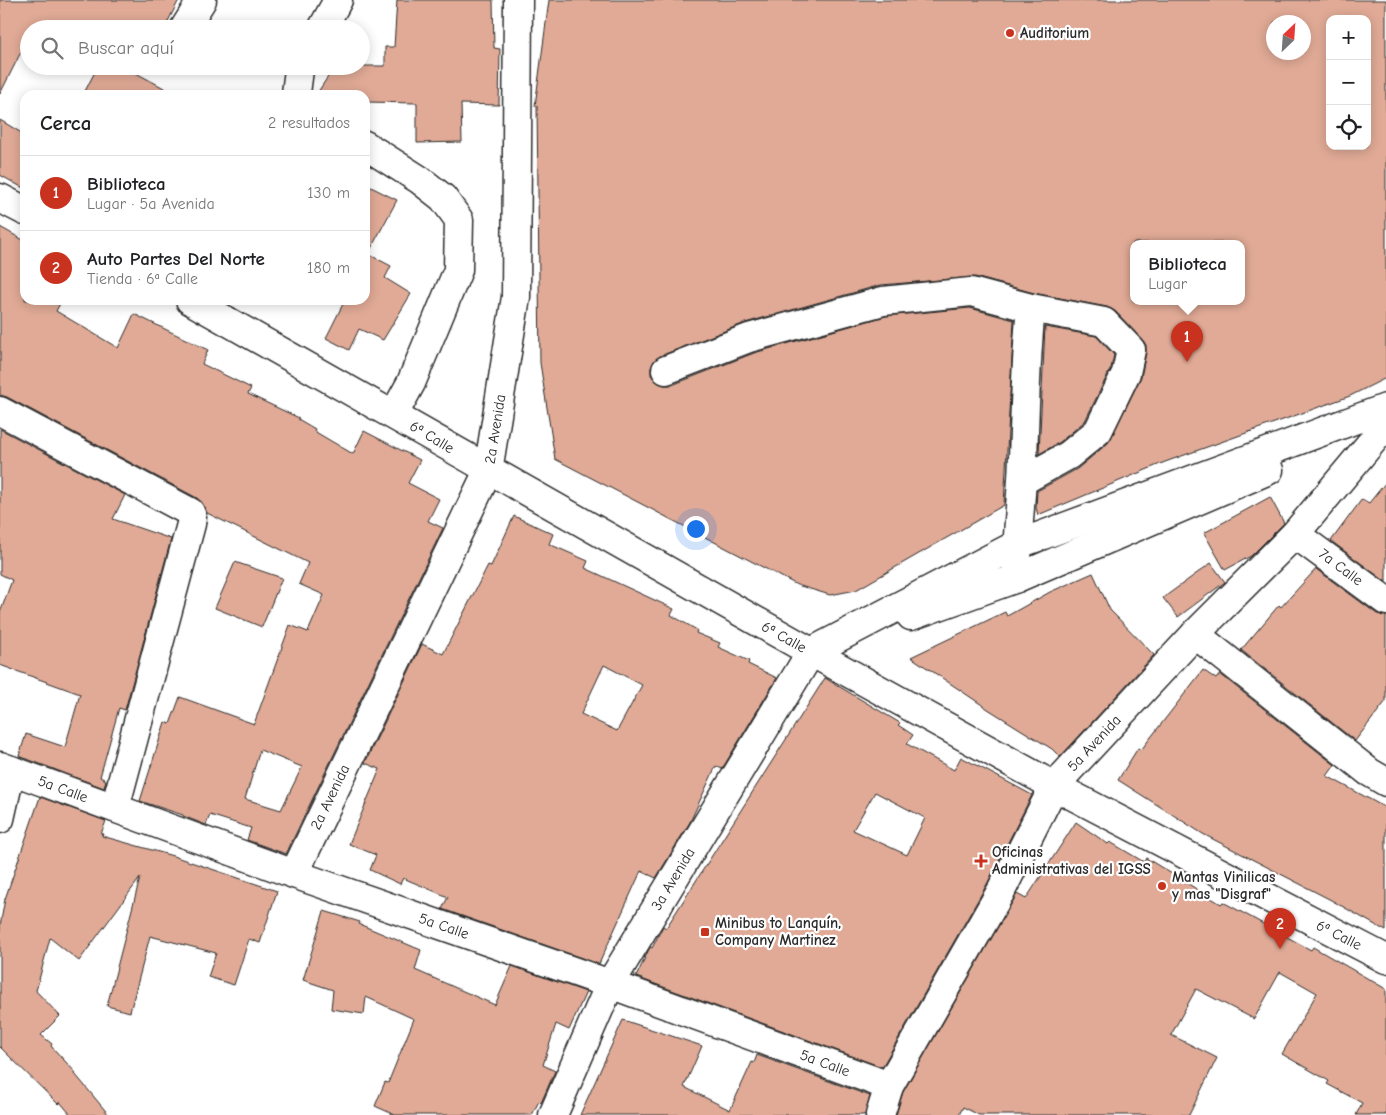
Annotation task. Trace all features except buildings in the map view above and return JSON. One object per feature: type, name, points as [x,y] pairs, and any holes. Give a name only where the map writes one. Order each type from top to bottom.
[{"type":"street","points":[[190,20],[202,0]]},
{"type":"street","points":[[327,20],[338,0]]},
{"type":"street","name":"2a Avenida","points":[[294,874],[488,471],[516,297],[518,0]]},
{"type":"street","points":[[296,90],[298,75]]},
{"type":"street","points":[[370,148],[420,180],[443,198],[459,220],[458,270],[411,383],[394,414]]},
{"type":"street","points":[[0,198],[20,208]]},
{"type":"street","points":[[666,370],[749,338],[883,301],[971,292],[1031,308],[1104,322],[1131,350],[1126,373],[1098,431],[1069,455],[1022,481]]},
{"type":"street","name":"6ª Calle","points":[[199,305],[394,414],[488,471],[1054,786],[1386,959]]},
{"type":"street","points":[[1016,578],[1016,545],[1022,481],[1027,343],[1031,308]]},
{"type":"street","points":[[811,652],[1016,545],[1386,408]]},
{"type":"street","points":[[0,411],[190,512],[192,517],[192,524],[115,808]]},
{"type":"street","points":[[811,652],[1016,578],[1386,420]]},
{"type":"street","name":"5a Avenida","points":[[880,1115],[888,1086],[1000,893],[1054,786],[1195,634],[1295,534],[1386,425]]},
{"type":"street","name":"7a Calle","points":[[1295,534],[1386,601]]},
{"type":"street","points":[[1195,634],[1369,772],[1386,782]]},
{"type":"street","name":"3a Avenida","points":[[553,1115],[610,984],[811,652]]},
{"type":"street","points":[[0,819],[6,768]]},
{"type":"street","name":"5a Calle","points":[[6,768],[294,874],[610,984],[888,1086]]},
{"type":"place","name":"Auditorium","points":[[1010,33]]},
{"type":"place","name":"Biblioteca","points":[[1187,362]]},
{"type":"place","name":"Oficinas Administrativas del IGSS","points":[[981,861]]},
{"type":"place","name":"Mantas Vinilicas y mas \"Disgraf\"","points":[[1162,886]]},
{"type":"place","name":"Minibus to Lanquín, Company Martinez","points":[[705,932]]},
{"type":"place","name":"Auto Partes Del Norte","points":[[1280,949]]}]
